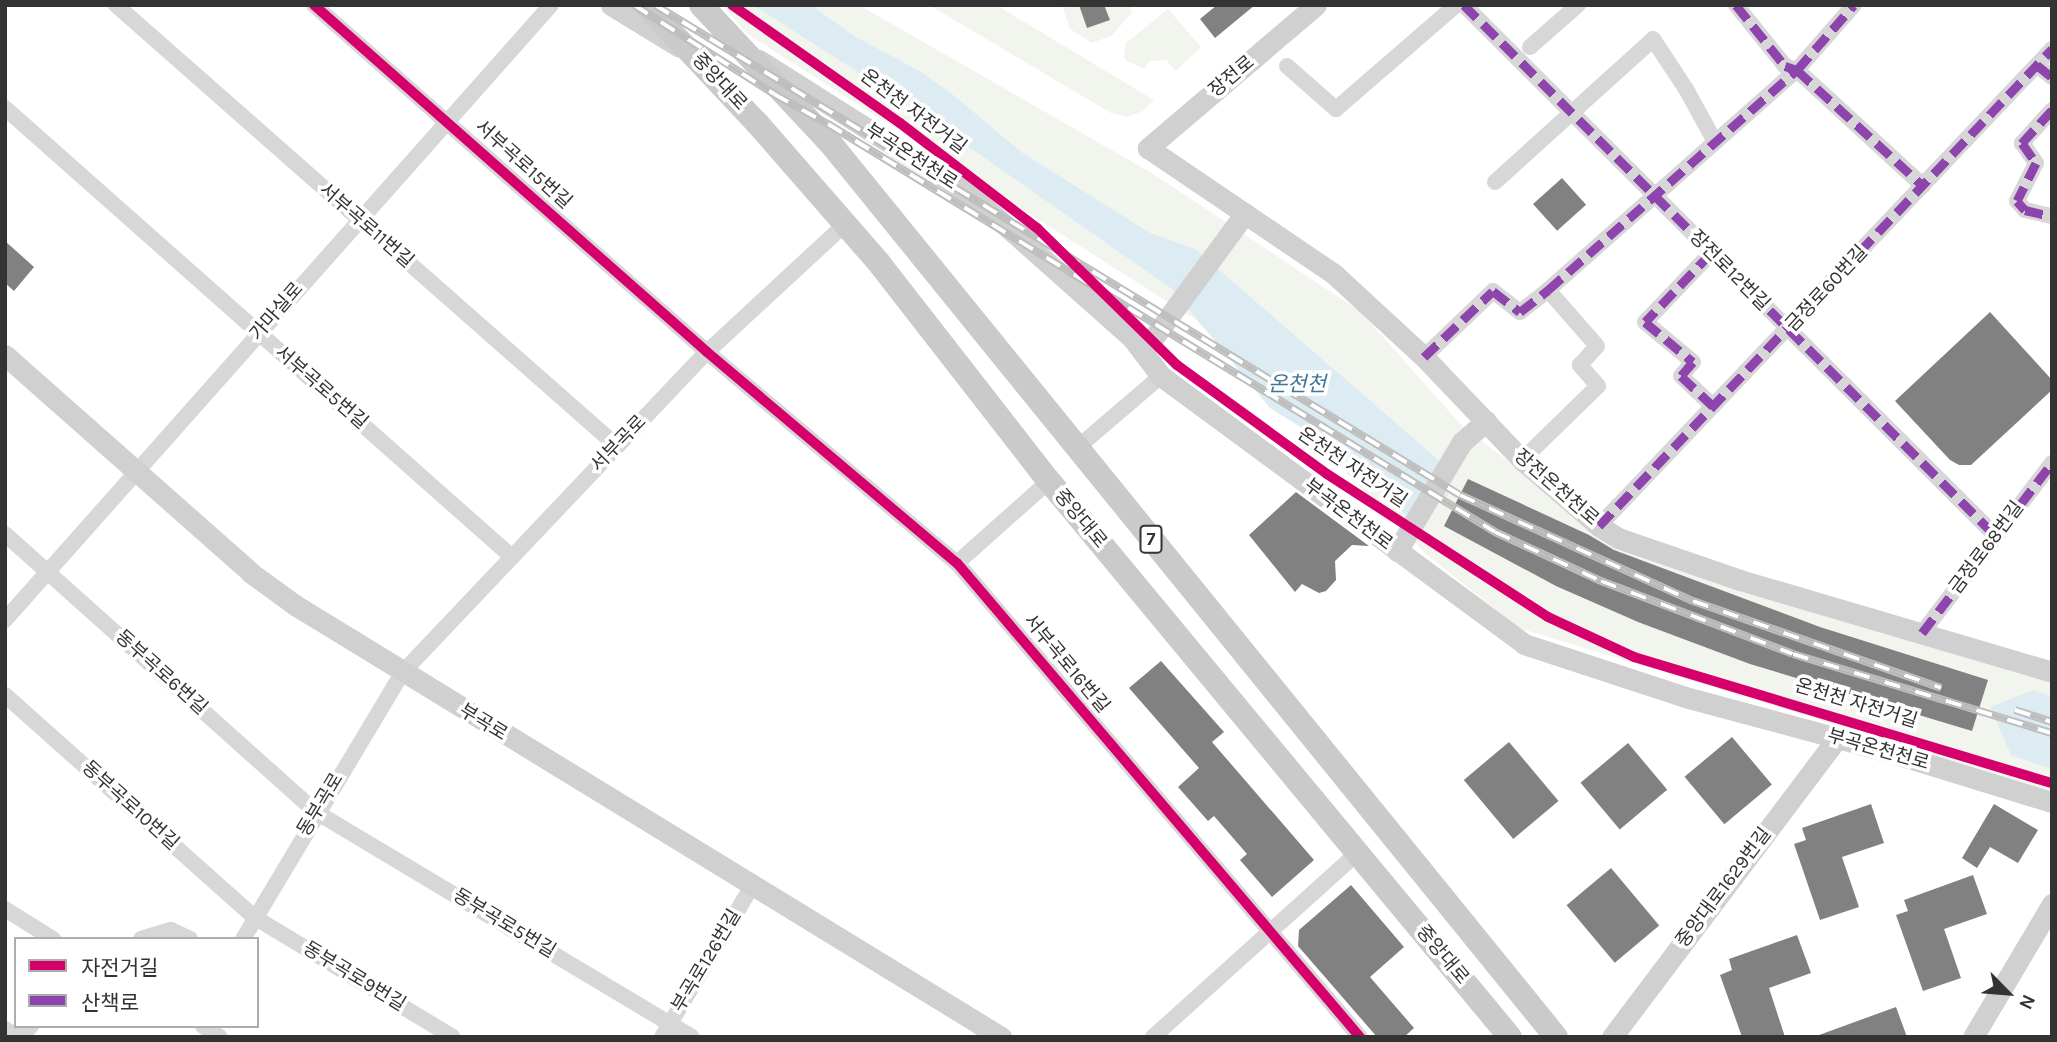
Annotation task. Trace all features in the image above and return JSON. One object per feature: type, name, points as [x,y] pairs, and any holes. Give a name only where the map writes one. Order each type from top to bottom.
[{"type":"main road","points":[[611,5],[699,59]]},
{"type":"main road","name":"중앙대로","points":[[646,5],[699,59],[879,263],[1049,481],[1510,1037]]},
{"type":"main road","name":"중앙대로","points":[[701,5],[831,144],[1556,1037]]},
{"type":"main road","name":"장전로","points":[[1147,148],[1316,5]]},
{"type":"main road","name":"부곡온천천로","points":[[741,48],[970,194],[1132,338],[1147,347],[1161,376],[1401,545],[1524,645],[1685,697],[1837,738],[2052,802]]},
{"type":"main road","name":"장전온천천로","points":[[1147,148],[1239,221],[1334,274],[1424,357],[1522,460],[1599,526],[1618,538],[1740,579],[2052,672]]},
{"type":"main road","points":[[1147,347],[1239,221]]},
{"type":"main road","name":"부곡로","points":[[5,355],[251,573],[295,605],[402,673],[1001,1037]]},
{"type":"main road","points":[[1401,545],[1462,442],[1486,421]]},
{"type":"main road","name":"중앙대로1629번길","points":[[1612,1037],[1837,738]]},
{"type":"main road","points":[[1973,1037],[2052,904]]},
{"type":"street","name":"서부곡로11번길","points":[[116,5],[618,446]]},
{"type":"street","name":"서부곡로15번길","points":[[314,5],[707,352]]},
{"type":"street","name":"가마실로","points":[[5,620],[551,5]]},
{"type":"street","points":[[1287,66],[1336,109],[1456,5]]},
{"type":"street","name":"장전로12번길","points":[[1465,5],[1652,195],[1996,536]]},
{"type":"street","points":[[1530,47],[1578,5]]},
{"type":"street","points":[[1736,5],[1785,66],[1797,70],[1923,186]]},
{"type":"street","points":[[1424,357],[1493,291],[1520,312],[1548,290],[1714,140],[1797,70],[1854,5]]},
{"type":"street","points":[[1495,182],[1653,39],[1686,89],[1714,140]]},
{"type":"street","name":"금정로60번길","points":[[1599,526],[2052,49]]},
{"type":"street","points":[[2037,65],[2052,77]]},
{"type":"street","name":"서부곡로5번길","points":[[5,108],[512,556]]},
{"type":"street","points":[[2052,110],[2022,143],[2036,163],[2017,201],[2025,210],[2052,216]]},
{"type":"street","name":"서부곡로","points":[[402,673],[707,352],[845,224]]},
{"type":"street","points":[[1711,253],[1645,322],[1693,362],[1681,376],[1713,406]]},
{"type":"street","points":[[1522,460],[1598,386],[1580,365],[1597,346],[1548,290]]},
{"type":"street","name":"서부곡로16번길","points":[[707,352],[957,563],[1360,1037]]},
{"type":"street","points":[[1077,448],[1161,376]]},
{"type":"street","name":"금정로68번길","points":[[1922,633],[2052,463]]},
{"type":"street","points":[[957,563],[1049,481]]},
{"type":"street","name":"동부곡로6번길","points":[[5,534],[316,812]]},
{"type":"street","name":"동부곡로","points":[[244,937],[316,812],[402,673]]},
{"type":"street","name":"동부곡로10번길","points":[[5,695],[254,917]]},
{"type":"street","name":"동부곡로5번길","points":[[316,812],[666,1030],[692,1037]]},
{"type":"street","points":[[1153,1037],[1357,853]]},
{"type":"street","name":"부곡로126번길","points":[[666,1030],[752,886]]},
{"type":"street","points":[[5,909],[50,937]]},
{"type":"street","name":"동부곡로9번길","points":[[254,917],[453,1037]]},
{"type":"street","points":[[148,937],[171,930],[186,937]]},
{"type":"street","points":[[5,1029],[19,1037]]},
{"type":"shaded area","points":[[723,5],[859,5],[1155,175],[1361,312],[1462,426],[1579,515],[2052,680],[2052,791],[1519,628],[1426,554],[1196,320],[746,33]]},
{"type":"shaded area","points":[[929,5],[996,5],[1154,100],[1143,111],[1127,117],[1111,113]]},
{"type":"shaded area","points":[[1062,5],[1130,5],[1132,13],[1111,36],[1092,43],[1070,29]]},
{"type":"shaded area","points":[[1168,9],[1201,47],[1176,71],[1166,60],[1150,61],[1144,69],[1127,61],[1124,57],[1126,43]]},
{"type":"water","name":"온천천","points":[[753,5],[811,5],[854,36],[921,72],[952,94],[1021,152],[1150,233],[1195,249],[1442,463],[1448,496],[1406,515],[1344,454],[1270,408],[1172,289],[905,102]]},
{"type":"water","points":[[2034,690],[2052,697],[2052,769],[2011,755],[1990,707]]},
{"type":"building","points":[[1079,5],[1104,5],[1110,20],[1087,28]]},
{"type":"building","points":[[1217,5],[1255,5],[1215,38],[1200,19]]},
{"type":"building","points":[[1562,178],[1586,205],[1557,231],[1533,204]]},
{"type":"building","points":[[5,241],[34,267],[14,291],[5,283]]},
{"type":"building","points":[[1990,312],[2052,380],[2052,390],[1971,465],[1959,465],[1950,460],[1895,401]]},
{"type":"building","points":[[1468,479],[1589,535],[1614,550],[1820,627],[1988,680],[1972,731],[1750,664],[1638,622],[1556,586],[1444,526]]},
{"type":"building","points":[[1296,492],[1369,546],[1352,545],[1335,561],[1336,580],[1326,591],[1319,593],[1302,584],[1295,592],[1249,535]]},
{"type":"building","points":[[1161,661],[1224,732],[1212,742],[1314,860],[1272,897],[1240,860],[1247,854],[1214,816],[1208,821],[1178,787],[1199,768],[1129,688]]},
{"type":"building","points":[[1732,737],[1772,784],[1724,824],[1685,777]]},
{"type":"building","points":[[1509,742],[1558,801],[1513,839],[1464,780]]},
{"type":"building","points":[[1628,743],[1667,790],[1620,830],[1581,783]]},
{"type":"building","points":[[1871,804],[1884,843],[1842,857],[1859,907],[1820,920],[1794,844],[1806,840],[1802,828]]},
{"type":"building","points":[[1994,804],[2038,830],[2018,863],[1990,847],[1977,868],[1962,858]]},
{"type":"building","points":[[1611,868],[1659,925],[1615,963],[1567,905]]},
{"type":"building","points":[[1973,875],[1987,914],[1944,929],[1961,978],[1923,991],[1896,915],[1908,911],[1904,900]]},
{"type":"building","points":[[1351,885],[1404,947],[1370,977],[1414,1028],[1404,1037],[1377,1037],[1298,946],[1299,930]]},
{"type":"building","points":[[1797,935],[1811,973],[1769,988],[1785,1037],[1742,1037],[1720,975],[1732,970],[1729,959]]},
{"type":"building","points":[[1896,1007],[1907,1037],[1819,1037],[1819,1035]]},
{"type":"railway","points":[[634,5],[774,94],[828,124],[1495,532],[1601,581],[1793,654],[2052,733]]},
{"type":"railway","points":[[655,5],[1460,495],[1693,601],[1941,688]]},
{"type":"railway","points":[[2015,710],[2052,722]]},
{"type":"marked path","points":[[1464,5],[1996,536]]},
{"type":"marked path","points":[[1736,5],[1785,66],[1797,70],[1923,186]]},
{"type":"marked path","points":[[1424,357],[1493,291],[1520,312],[1548,290],[1797,70],[1854,5]]},
{"type":"marked path","points":[[1599,526],[2052,49]]},
{"type":"marked path","points":[[2037,65],[2052,77]]},
{"type":"marked path","points":[[2052,110],[2022,143],[2036,163],[2017,201],[2025,210],[2052,216]]},
{"type":"marked path","points":[[1711,253],[1645,322],[1693,362],[1681,376],[1713,406]]},
{"type":"marked path","points":[[1922,633],[2052,463]]},
{"type":"cycle path","points":[[314,5],[707,352],[957,563],[1360,1037]]},
{"type":"cycle path","name":"온천천 자전거길","points":[[732,5],[900,123],[1037,228],[1177,365],[1327,474],[1548,617],[1634,657],[2052,783]]}]
